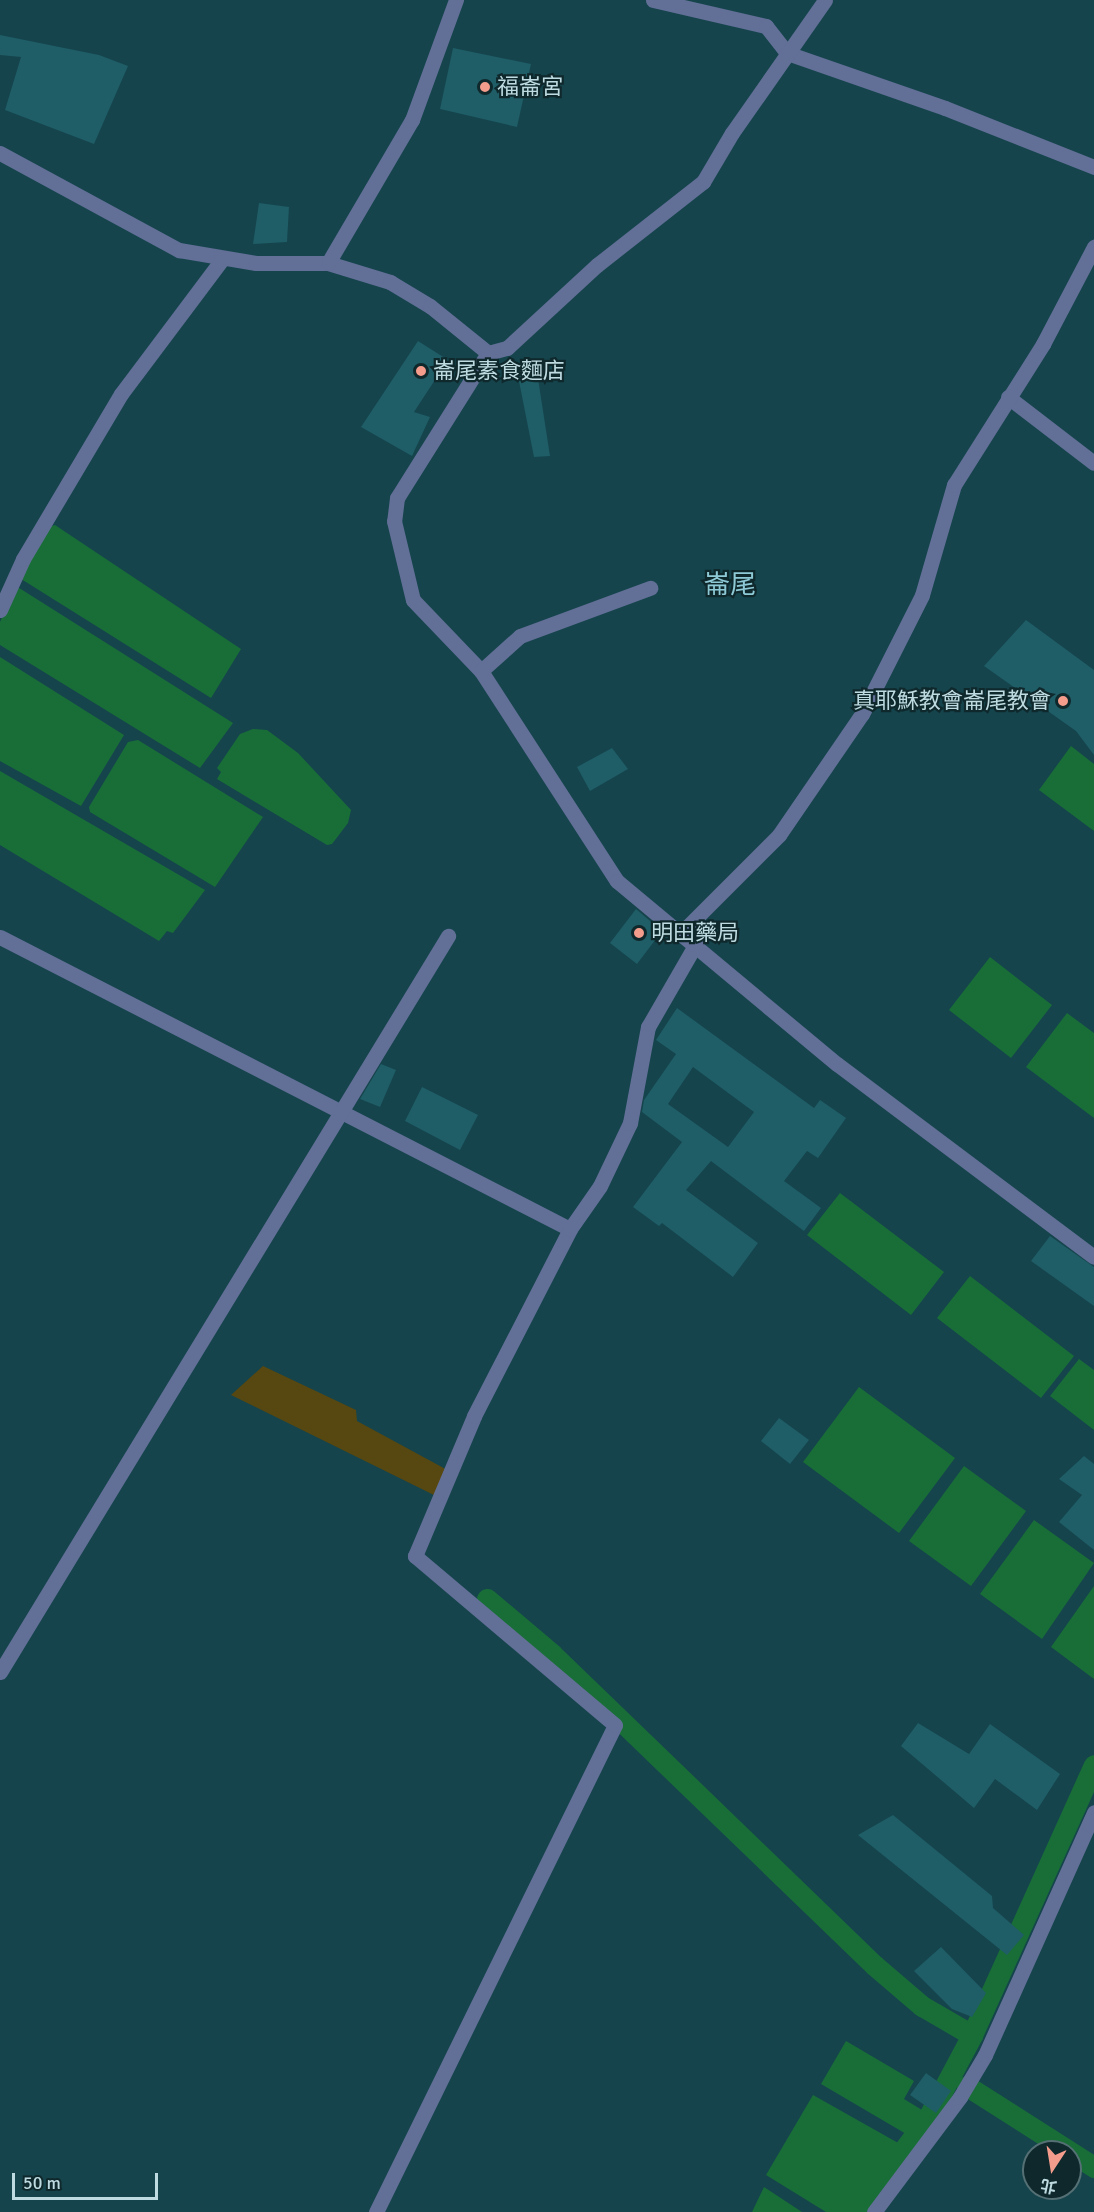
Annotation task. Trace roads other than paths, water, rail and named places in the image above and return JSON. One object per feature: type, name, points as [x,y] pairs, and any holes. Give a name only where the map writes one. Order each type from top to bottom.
[{"type":"street","points":[[328,263],[412,120],[456,0]]},
{"type":"street","points":[[653,0],[766,26],[787,53],[945,108],[1094,166]]},
{"type":"street","points":[[825,0],[787,53],[702,182],[597,265],[507,348],[488,353],[397,498],[394,521],[413,600],[481,671],[617,881],[696,944],[837,1064],[1094,1257]]},
{"type":"street","points":[[0,153],[179,249],[223,258],[328,263],[390,282],[430,306],[488,353]]},
{"type":"street","points":[[681,933],[779,835],[862,714],[922,595],[954,485],[1043,344],[1094,247]]},
{"type":"street","points":[[0,610],[23,559],[121,394],[223,258]]},
{"type":"street","points":[[1008,397],[1094,463]]},
{"type":"street","points":[[481,671],[520,636],[650,588]]},
{"type":"street","points":[[0,1672],[448,936]]},
{"type":"street","points":[[0,937],[570,1229]]},
{"type":"street","points":[[376,2212],[615,1725],[415,1556],[474,1416],[570,1229],[600,1186],[630,1123],[648,1027],[696,944]]},
{"type":"street","points":[[874,2212],[960,2097],[985,2055],[1094,1812]]},
{"type":"waterway","points":[[487,1599],[552,1654],[874,1965],[922,2006],[972,2035]]},
{"type":"waterway","points":[[857,2212],[929,2116],[972,2035],[1094,1765]]},
{"type":"waterway","points":[[967,2086],[1094,2167]]},
{"type":"place","name":"福崙宮","points":[[485,87]]},
{"type":"place","name":"崙尾素食麵店","points":[[421,371]]},
{"type":"place","name":"真耶穌教會崙尾教會","points":[[1063,701]]},
{"type":"place","name":"明田藥局","points":[[639,933]]},
{"type":"district","name":"崙尾","points":[[730,586]]}]
